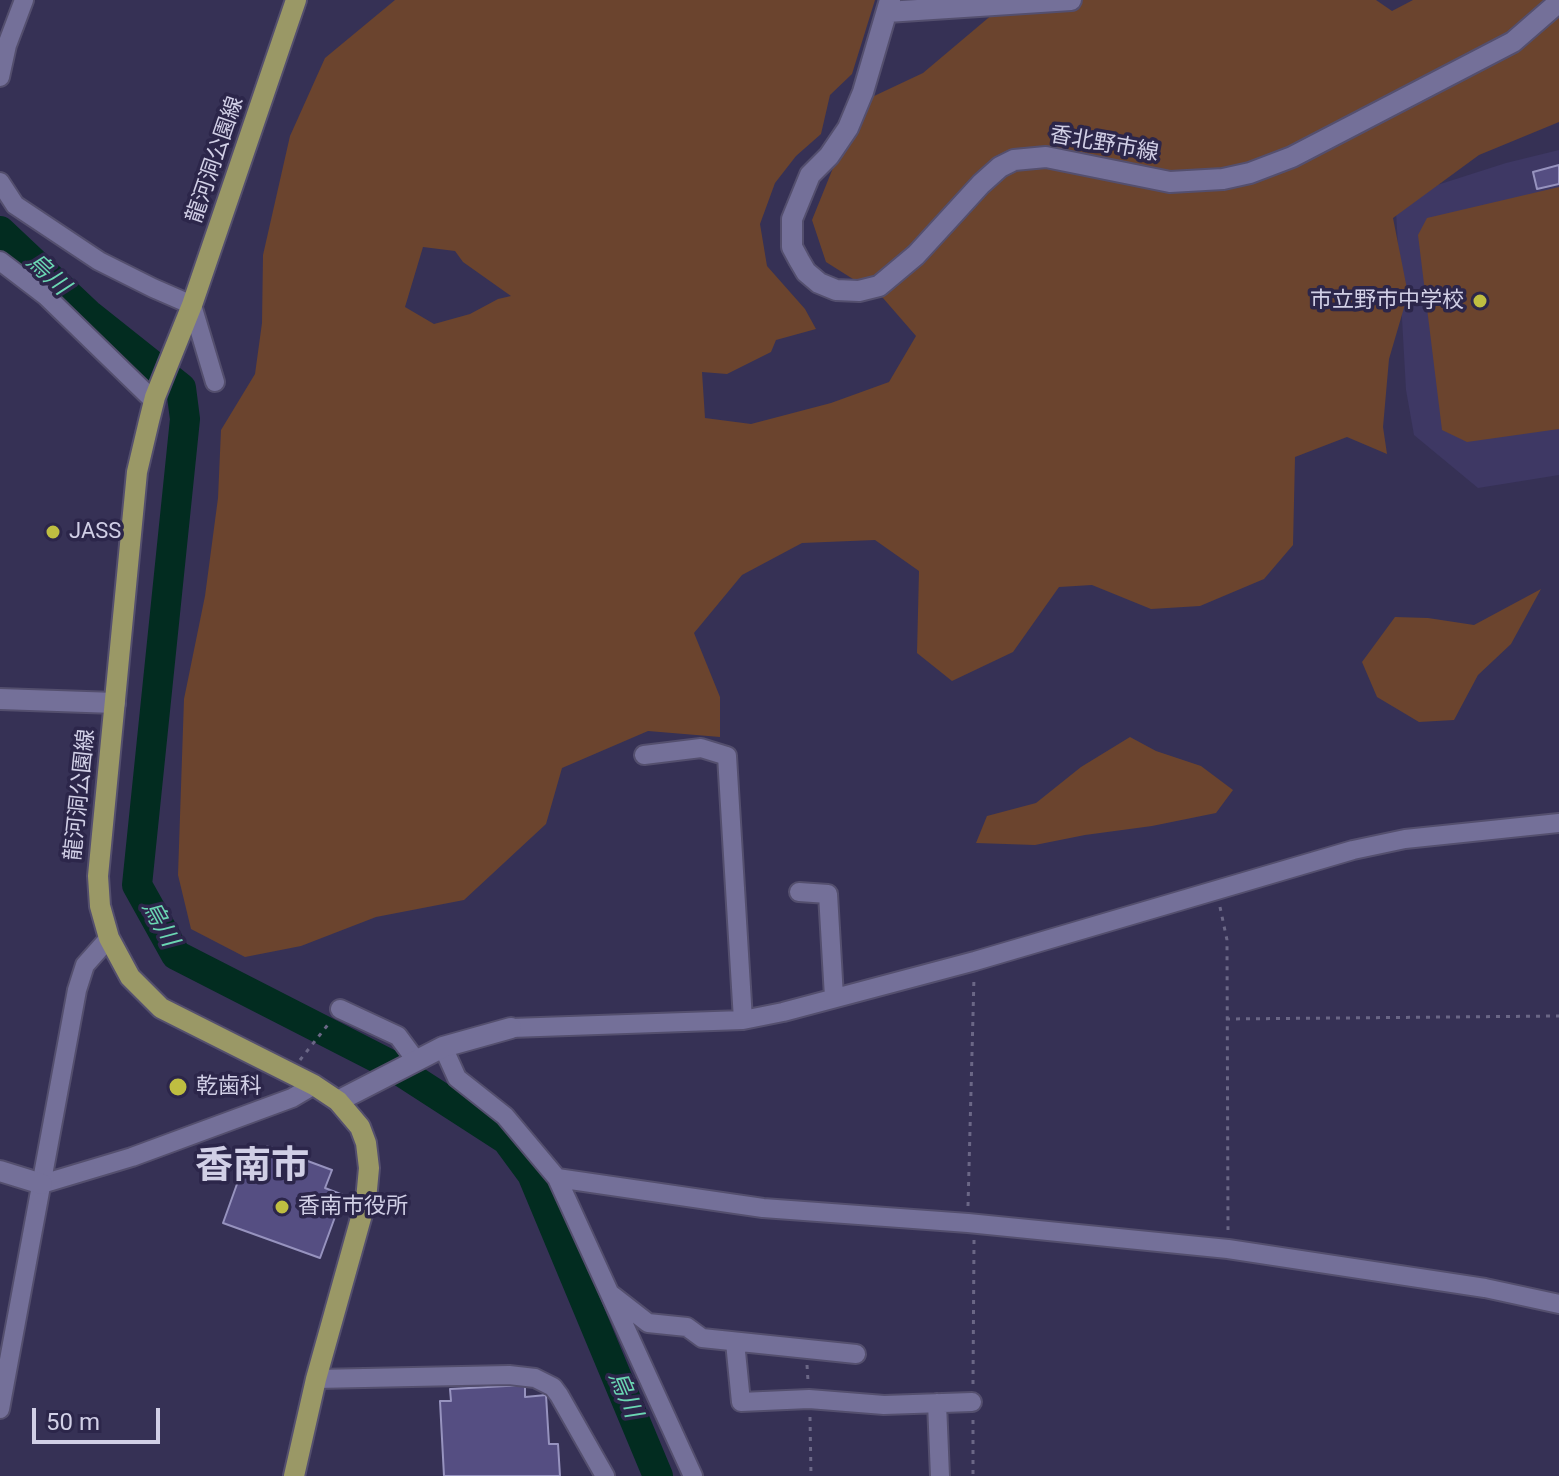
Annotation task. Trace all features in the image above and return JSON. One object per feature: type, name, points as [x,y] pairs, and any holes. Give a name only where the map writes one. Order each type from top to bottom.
[{"type":"main road","name":"龍河洞公園線","points":[[294,1476],[316,1379],[366,1200],[369,1168],[366,1143],[360,1127],[338,1101],[314,1085],[161,1008],[130,977],[109,938],[100,906],[98,855],[137,472],[155,399],[192,305],[296,0]]},
{"type":"main road","points":[[889,6],[1071,0]]},
{"type":"main road","name":"香北野市線","points":[[889,6],[863,92],[848,128],[829,156],[810,175],[792,219],[792,247],[806,272],[819,283],[836,290],[859,291],[879,286],[916,255],[981,184],[1000,167],[1014,160],[1046,157],[1170,182],[1223,179],[1250,173],[1292,157],[1513,42],[1559,2]]},
{"type":"main road","points":[[0,699],[115,703]]},
{"type":"main road","points":[[338,1101],[443,1047],[511,1028]]},
{"type":"main road","points":[[0,1171],[42,1184]]},
{"type":"street","points":[[0,77],[7,45],[24,0]]},
{"type":"street","points":[[0,182],[15,205],[99,261],[192,305],[215,382]]},
{"type":"street","points":[[0,261],[46,296],[155,399]]},
{"type":"street","points":[[644,755],[701,748],[727,756],[743,1020]]},
{"type":"street","points":[[511,1028],[743,1020],[975,961],[1382,843],[1559,823]]},
{"type":"street","points":[[799,892],[828,894],[834,997]]},
{"type":"street","points":[[0,1409],[77,990],[85,965],[109,938]]},
{"type":"street","points":[[336,1015],[398,1036],[415,1059]]},
{"type":"street","points":[[443,1047],[457,1078],[505,1116],[557,1178],[693,1476]]},
{"type":"street","points":[[42,1184],[132,1157],[292,1098],[314,1085]]},
{"type":"street","points":[[557,1178],[763,1208],[1228,1249],[1485,1288],[1559,1304]]},
{"type":"street","points":[[610,1293],[648,1323],[687,1327],[702,1338],[856,1354]]},
{"type":"street","points":[[735,1342],[741,1402],[809,1399],[884,1405],[972,1402]]},
{"type":"street","points":[[316,1379],[509,1375],[535,1378],[553,1387],[559,1395],[605,1476]]},
{"type":"street","points":[[937,1403],[940,1476]]},
{"type":"path","points":[[1216,891],[1227,940],[1228,1249]]},
{"type":"path","points":[[973,1476],[971,1224],[975,961]]},
{"type":"path","points":[[301,1059],[336,1015]]},
{"type":"path","points":[[1226,1019],[1559,1016]]},
{"type":"shaded area","points":[[395,0],[875,0],[852,74],[830,95],[821,134],[796,156],[775,183],[760,224],[767,266],[805,309],[816,329],[776,340],[771,352],[727,374],[702,372],[705,418],[751,424],[831,403],[889,382],[916,336],[883,298],[826,262],[812,220],[835,163],[872,97],[923,73],[1000,8],[1005,0],[1376,0],[1392,11],[1413,0],[1559,0],[1559,122],[1479,155],[1393,218],[1408,294],[1389,359],[1383,427],[1387,454],[1347,437],[1295,457],[1293,545],[1264,579],[1200,606],[1151,609],[1092,585],[1059,587],[1013,652],[952,681],[917,653],[919,571],[875,540],[802,543],[742,575],[694,633],[720,697],[720,737],[648,731],[562,768],[546,824],[464,900],[376,917],[301,946],[245,957],[191,929],[178,875],[184,699],[205,596],[218,498],[221,430],[255,374],[262,323],[263,255],[290,136],[325,58]],"holes":[[[423,247],[455,251],[463,262],[511,296],[498,299],[470,314],[434,324],[405,307]]]},
{"type":"shaded area","name":"市立野市中学校","points":[[1559,150],[1559,475],[1478,488],[1414,435],[1406,390],[1396,211],[1406,195],[1506,163]]},
{"type":"shaded area","name":"市立野市中学校","points":[[1559,187],[1559,429],[1467,442],[1442,430],[1418,235],[1427,218]]},
{"type":"shaded area","points":[[1541,589],[1511,644],[1478,675],[1454,720],[1419,722],[1377,697],[1362,662],[1395,617],[1474,625]]},
{"type":"shaded area","points":[[1130,737],[1156,751],[1201,766],[1233,790],[1216,813],[1035,845],[976,843],[987,816],[1036,803],[1081,767]]},
{"type":"building","points":[[1559,165],[1559,184],[1537,189],[1533,172]]},
{"type":"building","points":[[267,1146],[332,1170],[325,1188],[343,1195],[320,1258],[223,1223],[246,1159],[260,1165]]},
{"type":"building","points":[[525,1385],[525,1397],[546,1395],[549,1444],[558,1444],[560,1476],[444,1476],[440,1401],[451,1401],[450,1389]]},
{"type":"waterway","name":"烏川","points":[[0,231],[88,314],[181,388],[185,419],[137,885],[176,955],[391,1065],[507,1140],[532,1174],[658,1476]]},
{"type":"place","name":"市立野市中学校","points":[[1480,301]]},
{"type":"place","name":"JASS","points":[[53,532]]},
{"type":"place","name":"乾歯科","points":[[178,1087]]},
{"type":"place","name":"香南市役所","points":[[282,1207]]},
{"type":"district","name":"香南市","points":[[252,1168]]}]
